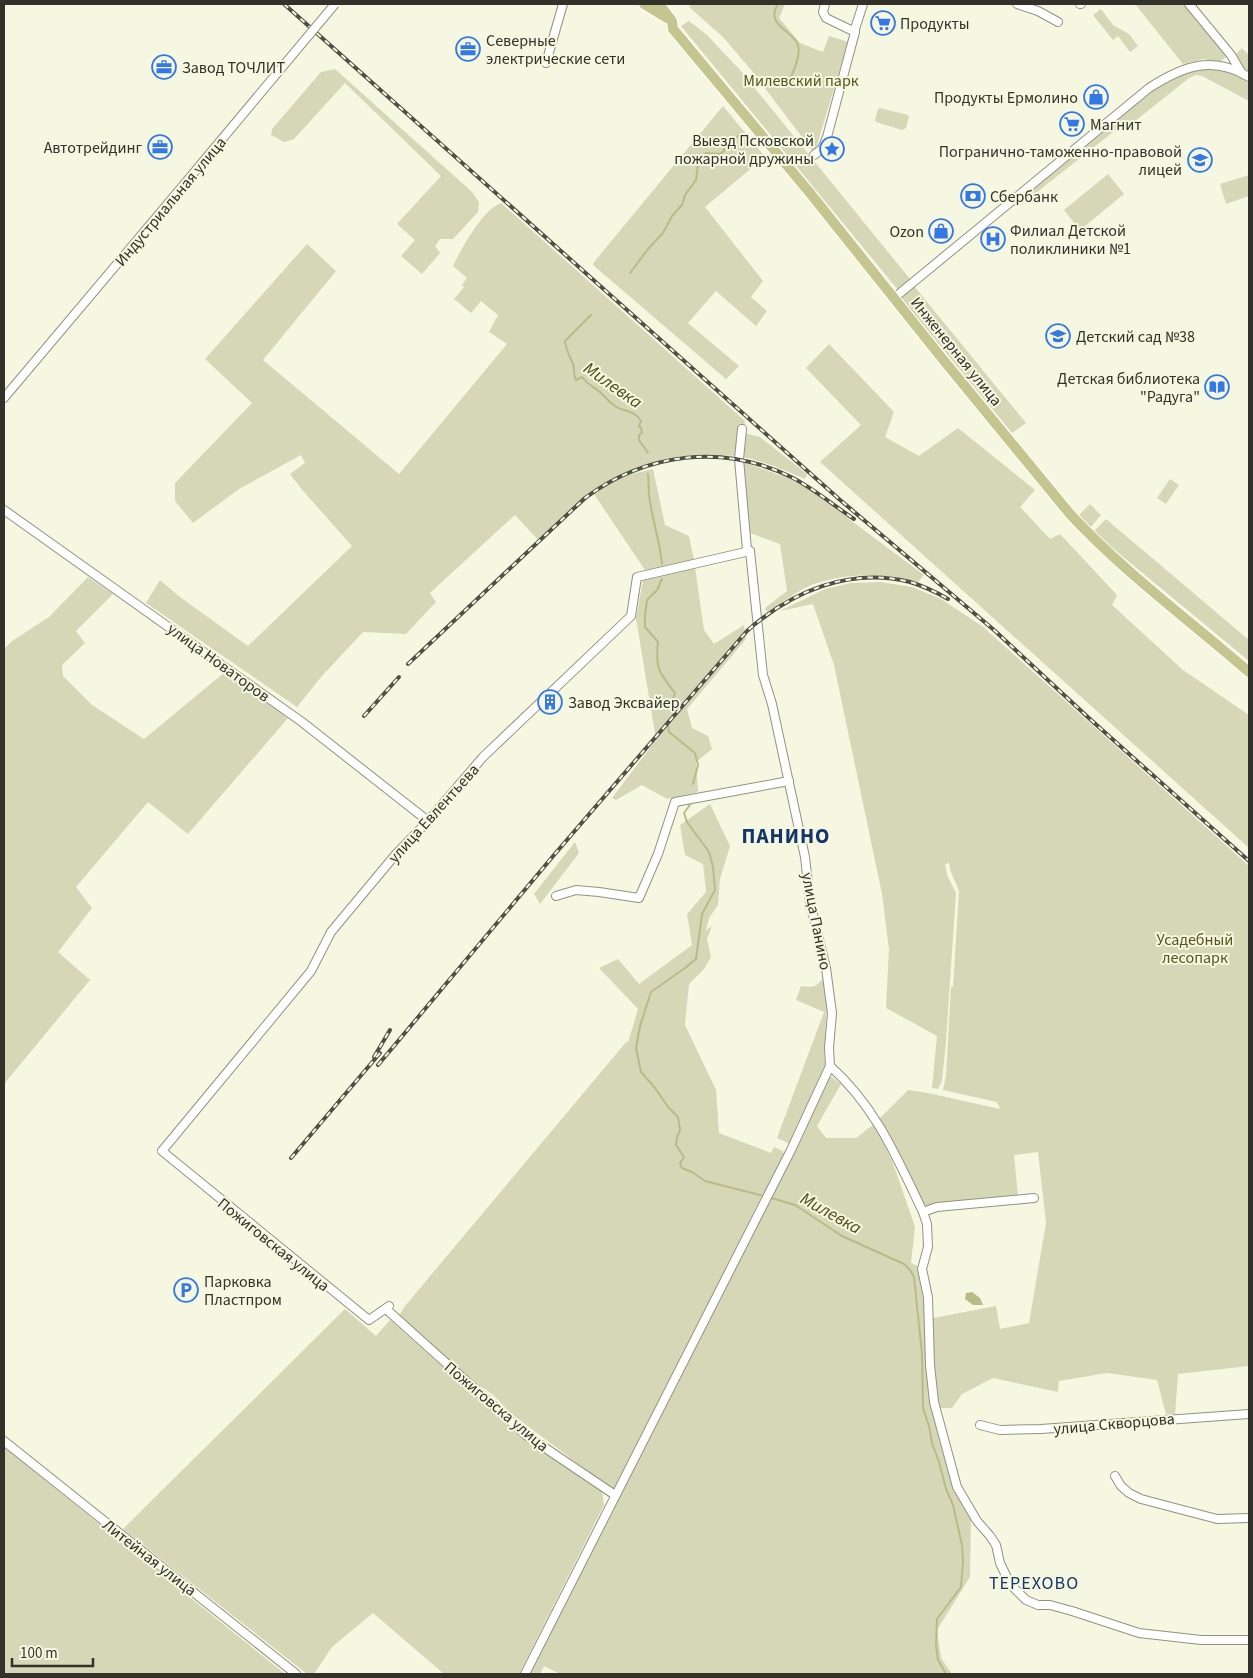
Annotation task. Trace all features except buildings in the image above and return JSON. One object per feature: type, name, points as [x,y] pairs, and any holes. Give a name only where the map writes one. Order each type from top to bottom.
[{"type":"main road","name":"Инженерная улица","points":[[644,4],[672,22]]},
{"type":"main road","name":"Инженерная улица","points":[[659,4],[672,22],[673,28],[810,193],[1070,514],[1088,534],[1143,582],[1249,670]]},
{"type":"street","name":"Индустриальная улица","points":[[4,398],[336,4]]},
{"type":"street","points":[[546,64],[562,4]]},
{"type":"street","points":[[825,4],[822,12],[826,18],[855,32]]},
{"type":"street","points":[[814,155],[822,150],[827,137],[863,4]]},
{"type":"street","points":[[1017,4],[1038,11],[1058,22]]},
{"type":"street","points":[[1189,4],[1231,55],[1241,72]]},
{"type":"street","points":[[894,298],[1149,88],[1171,74],[1198,66],[1224,67],[1241,72],[1249,77]]},
{"type":"street","name":"улица Панино","points":[[525,1674],[614,1495],[770,1192],[830,1066],[829,1048],[832,1013],[826,968],[810,902],[805,857],[789,781],[772,704],[763,675],[750,552],[747,550],[739,459],[742,429]]},
{"type":"street","name":"улица Новаторов","points":[[4,510],[302,722],[428,821]]},
{"type":"street","name":"улица Евлентьева","points":[[162,1151],[312,971],[331,932],[396,854],[428,821],[482,757],[631,616],[637,577],[750,552]]},
{"type":"street","points":[[556,896],[576,890],[639,898],[658,854],[675,802],[789,781]]},
{"type":"street","points":[[830,1066],[867,1106],[890,1144],[923,1212],[927,1224],[928,1247],[922,1269],[928,1297],[930,1365],[934,1402],[957,1487],[977,1521],[996,1545],[1000,1563],[1010,1584],[1026,1600],[1038,1605],[1072,1610],[1139,1633],[1201,1640],[1249,1640]]},
{"type":"street","name":"Пожиговская улица","points":[[162,1151],[368,1320],[387,1308]]},
{"type":"street","points":[[923,1212],[937,1207],[1034,1198]]},
{"type":"street","name":"Пожиговска улица","points":[[387,1308],[526,1435],[614,1495]]},
{"type":"street","name":"улица Скворцова","points":[[980,1424],[1000,1430],[1041,1429],[1249,1414]]},
{"type":"street","name":"Литейная улица","points":[[4,1441],[296,1674]]},
{"type":"street","points":[[1115,1476],[1129,1493],[1141,1499],[1217,1518],[1249,1518]]},
{"type":"green space","name":"Милевский парк","points":[[692,4],[785,4],[779,18],[800,43],[823,52],[829,36],[848,42],[818,142],[817,157],[752,71],[723,37],[689,7]]},
{"type":"green space","points":[[1135,4],[1184,4],[1228,55],[1220,62],[1204,59],[1183,64]]},
{"type":"green space","points":[[1101,9],[1113,25],[1129,34],[1138,46],[1130,52],[1118,36],[1113,40],[1093,15]]},
{"type":"green space","points":[[689,21],[707,35],[740,70],[910,279],[909,285],[901,291],[898,290],[681,26]]},
{"type":"green space","points":[[1242,48],[1249,55],[1249,73],[1241,68],[1234,56]]},
{"type":"green space","points":[[1204,67],[1216,68],[1249,79],[1249,101],[1202,76],[1196,75],[1189,78],[1125,129],[1122,125],[1027,200],[1025,196],[1156,88],[1186,71]]},
{"type":"green space","points":[[335,69],[472,192],[479,202],[478,212],[453,239],[440,239],[435,246],[440,253],[422,274],[401,256],[415,240],[397,224],[441,176],[345,83],[294,139],[284,142],[271,135],[272,129],[321,72]]},
{"type":"green space","points":[[723,106],[765,157],[705,207],[763,281],[751,297],[767,311],[756,326],[716,291],[688,323],[739,366],[726,379],[593,265]]},
{"type":"green space","points":[[878,109],[908,115],[906,128],[902,130],[876,122]]},
{"type":"green space","points":[[1108,174],[1124,194],[1080,230],[1064,210]]},
{"type":"green space","points":[[1249,175],[1249,196],[1226,204],[1220,184]]},
{"type":"green space","points":[[501,203],[745,421],[744,433],[760,437],[807,474],[805,479],[774,466],[743,457],[702,456],[673,461],[633,474],[653,469],[665,525],[689,536],[704,630],[714,644],[744,625],[746,639],[687,709],[692,728],[708,736],[712,749],[696,762],[698,792],[667,799],[642,785],[616,800],[612,798],[656,740],[636,618],[645,570],[594,494],[539,541],[515,515],[430,593],[436,602],[406,634],[363,632],[321,677],[297,707],[146,603],[160,580],[180,597],[248,646],[352,546],[290,474],[305,463],[301,455],[239,489],[193,523],[175,501],[175,483],[252,403],[205,359],[307,244],[336,271],[263,360],[399,474],[507,344],[489,332],[498,315],[481,301],[471,313],[454,299],[464,287],[462,285],[467,278],[453,266],[480,221],[494,207]]},
{"type":"green space","points":[[914,286],[1026,423],[1012,433],[900,297]]},
{"type":"green space","points":[[829,344],[894,412],[885,437],[919,456],[958,428],[1035,490],[1020,507],[1050,539],[1060,534],[1117,595],[1112,605],[1183,670],[1249,715],[1249,848],[820,462],[861,425],[806,368]]},
{"type":"green space","points":[[743,462],[788,478],[809,489],[924,575],[918,582],[879,576],[853,576],[827,580],[802,590],[767,612],[765,608],[787,591],[780,544],[750,533]]},
{"type":"green space","points":[[1170,479],[1179,485],[1166,504],[1157,498]]},
{"type":"green space","points":[[1090,504],[1101,515],[1090,528],[1079,515]]},
{"type":"green space","points":[[1106,519],[1249,640],[1249,661],[1093,532]]},
{"type":"green space","points":[[88,577],[113,594],[76,631],[85,643],[62,665],[63,676],[92,705],[144,739],[225,672],[288,718],[188,834],[148,802],[76,887],[92,908],[58,952],[90,980],[4,1084],[4,649],[12,641],[49,617]]},
{"type":"green space","name":"Усадебный лесопарк","points":[[880,582],[912,587],[941,599],[982,626],[1249,866],[1249,1366],[1178,1374],[1175,1415],[1166,1414],[1157,1380],[1107,1373],[1059,1381],[1058,1392],[993,1378],[962,1394],[952,1408],[935,1408],[953,1469],[971,1512],[970,1577],[937,1630],[941,1658],[952,1674],[560,1674],[544,1666],[540,1674],[530,1674],[793,1150],[788,1143],[777,1138],[824,1012],[796,1000],[801,986],[814,986],[824,977],[827,1001],[824,1057],[829,1075],[841,1084],[817,1126],[826,1138],[856,1138],[874,1124],[893,1163],[915,1227],[911,1263],[921,1268],[928,1319],[996,1306],[1000,1329],[1029,1323],[1046,1223],[1038,1152],[1014,1155],[1018,1196],[924,1210],[898,1152],[879,1119],[908,1090],[1000,1109],[997,1102],[943,1090],[946,1076],[959,891],[949,863],[945,864],[947,875],[956,893],[946,1041],[942,1081],[938,1089],[932,1088],[937,1036],[886,1008],[889,949],[882,894],[834,665],[813,604],[780,611],[825,589],[851,583]]},
{"type":"green space","points":[[710,804],[730,846],[720,879],[718,905],[709,918],[706,931],[712,926],[707,939],[711,957],[704,969],[689,984],[685,1025],[716,1090],[719,1133],[771,1153],[774,1147],[783,1151],[784,1155],[613,1490],[509,1412],[492,1394],[470,1382],[398,1317],[405,1306],[627,1041],[628,1043],[638,1009],[599,968],[618,959],[639,984],[692,945],[687,914],[706,892],[703,864],[685,855],[680,825]]},
{"type":"green space","points":[[575,842],[579,853],[540,904],[534,894]]},
{"type":"green space","points":[[345,1309],[376,1336],[390,1320],[517,1433],[602,1491],[604,1505],[519,1674],[444,1674],[373,1613],[332,1647],[314,1674],[307,1674],[123,1529]]},
{"type":"green space","points":[[4,1447],[254,1649],[285,1674],[4,1674]]},
{"type":"shaded area","points":[[972,1292],[980,1298],[983,1305],[973,1305],[965,1299],[966,1293]]},
{"type":"waterway","name":"Милевка","points":[[778,4],[775,11],[777,23],[795,40],[799,49],[797,62],[790,79]]},
{"type":"waterway","name":"Милевка","points":[[630,273],[663,233],[672,216],[682,205],[685,195],[696,180],[698,164],[706,153],[720,154],[724,151],[724,145],[740,134]]},
{"type":"waterway","name":"Милевка","points":[[591,315],[565,341],[574,366],[575,378],[576,380],[582,377],[618,408],[639,417],[641,421],[639,426],[642,433],[639,435],[639,440],[648,453]]},
{"type":"waterway","name":"Милевка","points":[[648,474],[649,498],[662,564]]},
{"type":"waterway","name":"Милевка","points":[[662,579],[657,590],[647,600],[645,627],[658,642],[657,658],[659,670],[675,693],[672,701]]},
{"type":"waterway","name":"Милевка","points":[[668,726],[669,732],[695,753],[698,765],[693,784]]},
{"type":"waterway","name":"Милевка","points":[[692,802],[684,813],[687,822],[709,852],[713,867],[715,890],[702,914],[696,959],[651,992],[640,1026],[636,1048],[641,1072],[678,1117],[680,1130],[676,1145],[684,1157],[680,1163],[682,1168],[705,1181],[764,1196]]},
{"type":"waterway","name":"Милевка","points":[[768,1197],[795,1205],[842,1236],[904,1264],[914,1277],[922,1354],[923,1408],[946,1489],[953,1505],[962,1545],[961,1587],[937,1619],[936,1645],[938,1660],[946,1674]]},
{"type":"railway","points":[[284,4],[839,499],[994,630],[1091,720],[1249,861]]},
{"type":"railway","points":[[408,664],[585,498],[633,471],[685,458],[712,457],[738,460],[765,466],[799,481],[854,519]]},
{"type":"railway","points":[[378,1065],[554,855],[747,631],[764,617],[783,604],[803,594],[844,580],[888,578],[910,582],[948,599]]},
{"type":"railway","points":[[364,716],[399,677]]},
{"type":"railway","points":[[374,1057],[390,1030]]},
{"type":"railway","points":[[291,1158],[380,1053]]},
{"type":"place","name":"Продукты","points":[[883,23]]},
{"type":"place","name":"Северные электрические сети","points":[[468,49]]},
{"type":"place","name":"Завод ТОЧЛИТ","points":[[164,67]]},
{"type":"place","name":"Продукты Ермолино","points":[[1096,97]]},
{"type":"place","name":"Магнит","points":[[1072,124]]},
{"type":"place","name":"Автотрейдинг","points":[[160,147]]},
{"type":"place","name":"Выезд Псковской пожарной дружины","points":[[832,149]]},
{"type":"place","name":"Погранично-таможенно-правовой лицей","points":[[1200,160]]},
{"type":"place","name":"Сбербанк","points":[[973,196]]},
{"type":"place","name":"Ozon","points":[[941,231]]},
{"type":"place","name":"Филиал Детской поликлиники №1","points":[[993,239]]},
{"type":"place","name":"Детский сад №38","points":[[1058,336]]},
{"type":"place","name":"Детская библиотека \"Радуга\"","points":[[1217,387]]},
{"type":"place","name":"Завод Эксвайер","points":[[550,702]]},
{"type":"place","name":"Парковка Пластпром","points":[[186,1290]]},
{"type":"district","name":"ПАНИНО","points":[[786,836]]},
{"type":"district","name":"ТЕРЕХОВО","points":[[1034,1583]]}]
